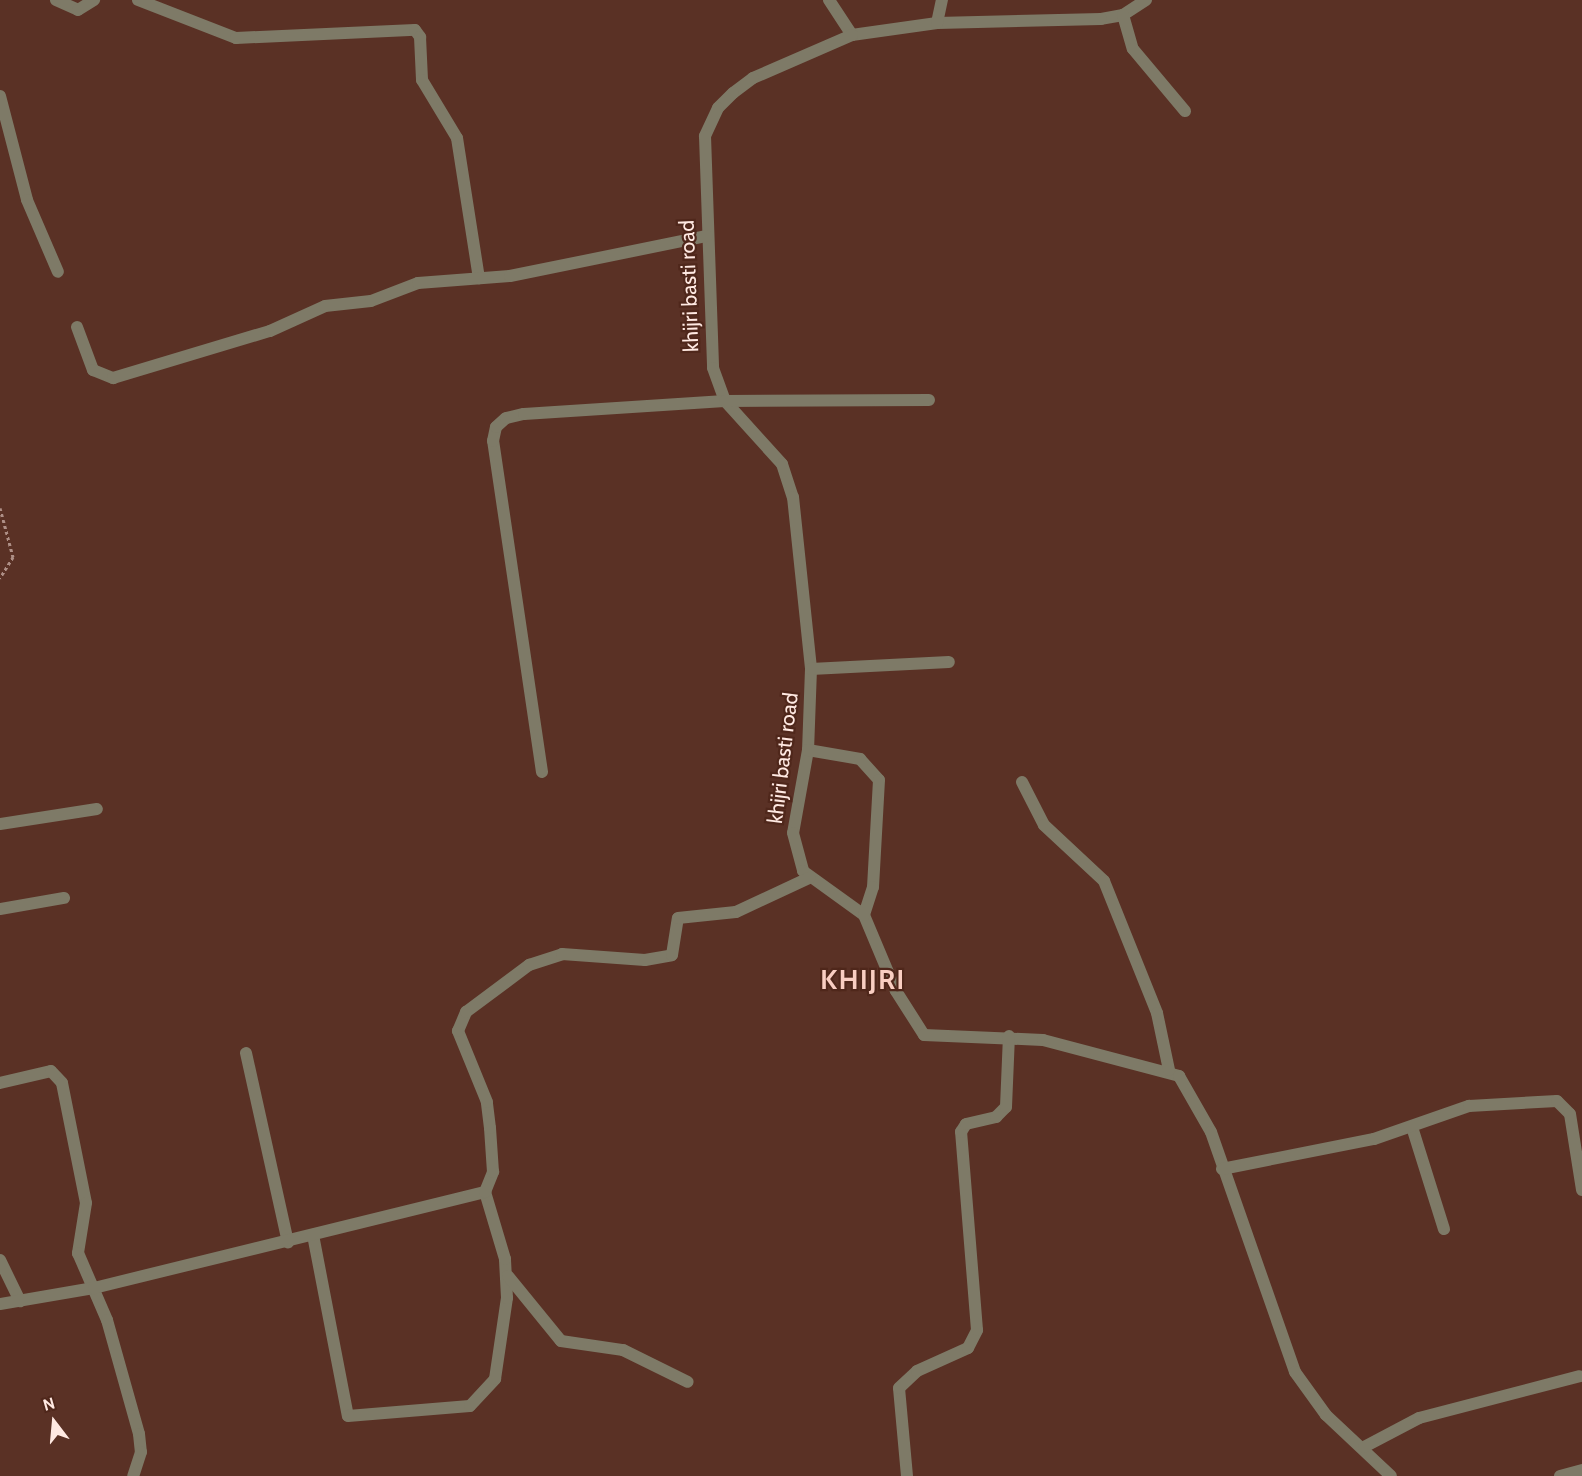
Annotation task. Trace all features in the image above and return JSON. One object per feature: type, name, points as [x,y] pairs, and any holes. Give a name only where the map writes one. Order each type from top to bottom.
[{"type":"street","points":[[56,0],[78,10],[94,0]]},
{"type":"street","points":[[138,0],[236,38],[415,30],[422,80],[457,138],[479,278]]},
{"type":"street","points":[[829,0],[852,35]]},
{"type":"street","points":[[937,23],[942,0]]},
{"type":"street","points":[[1146,0],[1123,15],[1133,49],[1185,111]]},
{"type":"street","name":"khijri basti road","points":[[864,915],[809,878],[797,860],[793,833],[808,750],[811,669],[787,474],[725,401],[708,336],[705,136],[718,108],[753,78],[852,35],[937,23],[1123,15]]},
{"type":"street","points":[[0,96],[27,200],[58,272]]},
{"type":"street","points":[[77,327],[93,370],[113,378],[270,331],[325,306],[371,302],[418,283],[479,278],[707,236]]},
{"type":"street","points":[[542,772],[495,453],[496,427],[506,418],[524,414],[725,401],[929,400]]},
{"type":"street","points":[[811,669],[949,662]]},
{"type":"street","points":[[808,750],[860,759],[879,780],[873,887],[864,915],[913,1025],[931,1038],[1009,1036],[1169,1070]]},
{"type":"street","points":[[1022,782],[1044,825],[1104,881],[1157,1013],[1169,1070],[1197,1101],[1291,1364],[1326,1414],[1364,1447],[1391,1476]]},
{"type":"street","points":[[0,824],[97,810]]},
{"type":"street","points":[[313,1235],[351,1418],[453,1410],[480,1399],[490,1389],[498,1364],[508,1276],[485,1192],[493,1172],[487,1102],[458,1031],[466,1012],[529,965],[562,954],[645,960],[672,955],[678,918],[736,912],[809,878]]},
{"type":"street","points":[[0,909],[64,898]]},
{"type":"street","points":[[907,1476],[899,1388],[917,1371],[968,1348],[977,1330],[962,1132],[966,1124],[996,1117],[1006,1107],[1009,1036]]},
{"type":"street","points":[[246,1053],[288,1242]]},
{"type":"street","points":[[0,1083],[51,1071],[62,1083],[86,1203],[77,1246],[94,1288],[142,1445],[133,1476]]},
{"type":"street","points":[[1222,1169],[1412,1126],[1469,1106],[1557,1101],[1570,1114],[1582,1190]]},
{"type":"street","points":[[1412,1126],[1444,1229]]},
{"type":"street","points":[[0,1304],[94,1288],[485,1192]]},
{"type":"street","points":[[0,1260],[20,1301]]},
{"type":"street","points":[[508,1276],[561,1341],[623,1350],[688,1382]]},
{"type":"street","points":[[1364,1447],[1419,1418],[1580,1376]]},
{"type":"street","points":[[1560,1476],[1582,1470]]},
{"type":"path","points":[[0,507],[13,556],[0,578]]},
{"type":"district","name":"KHIJRI","points":[[863,980]]}]
